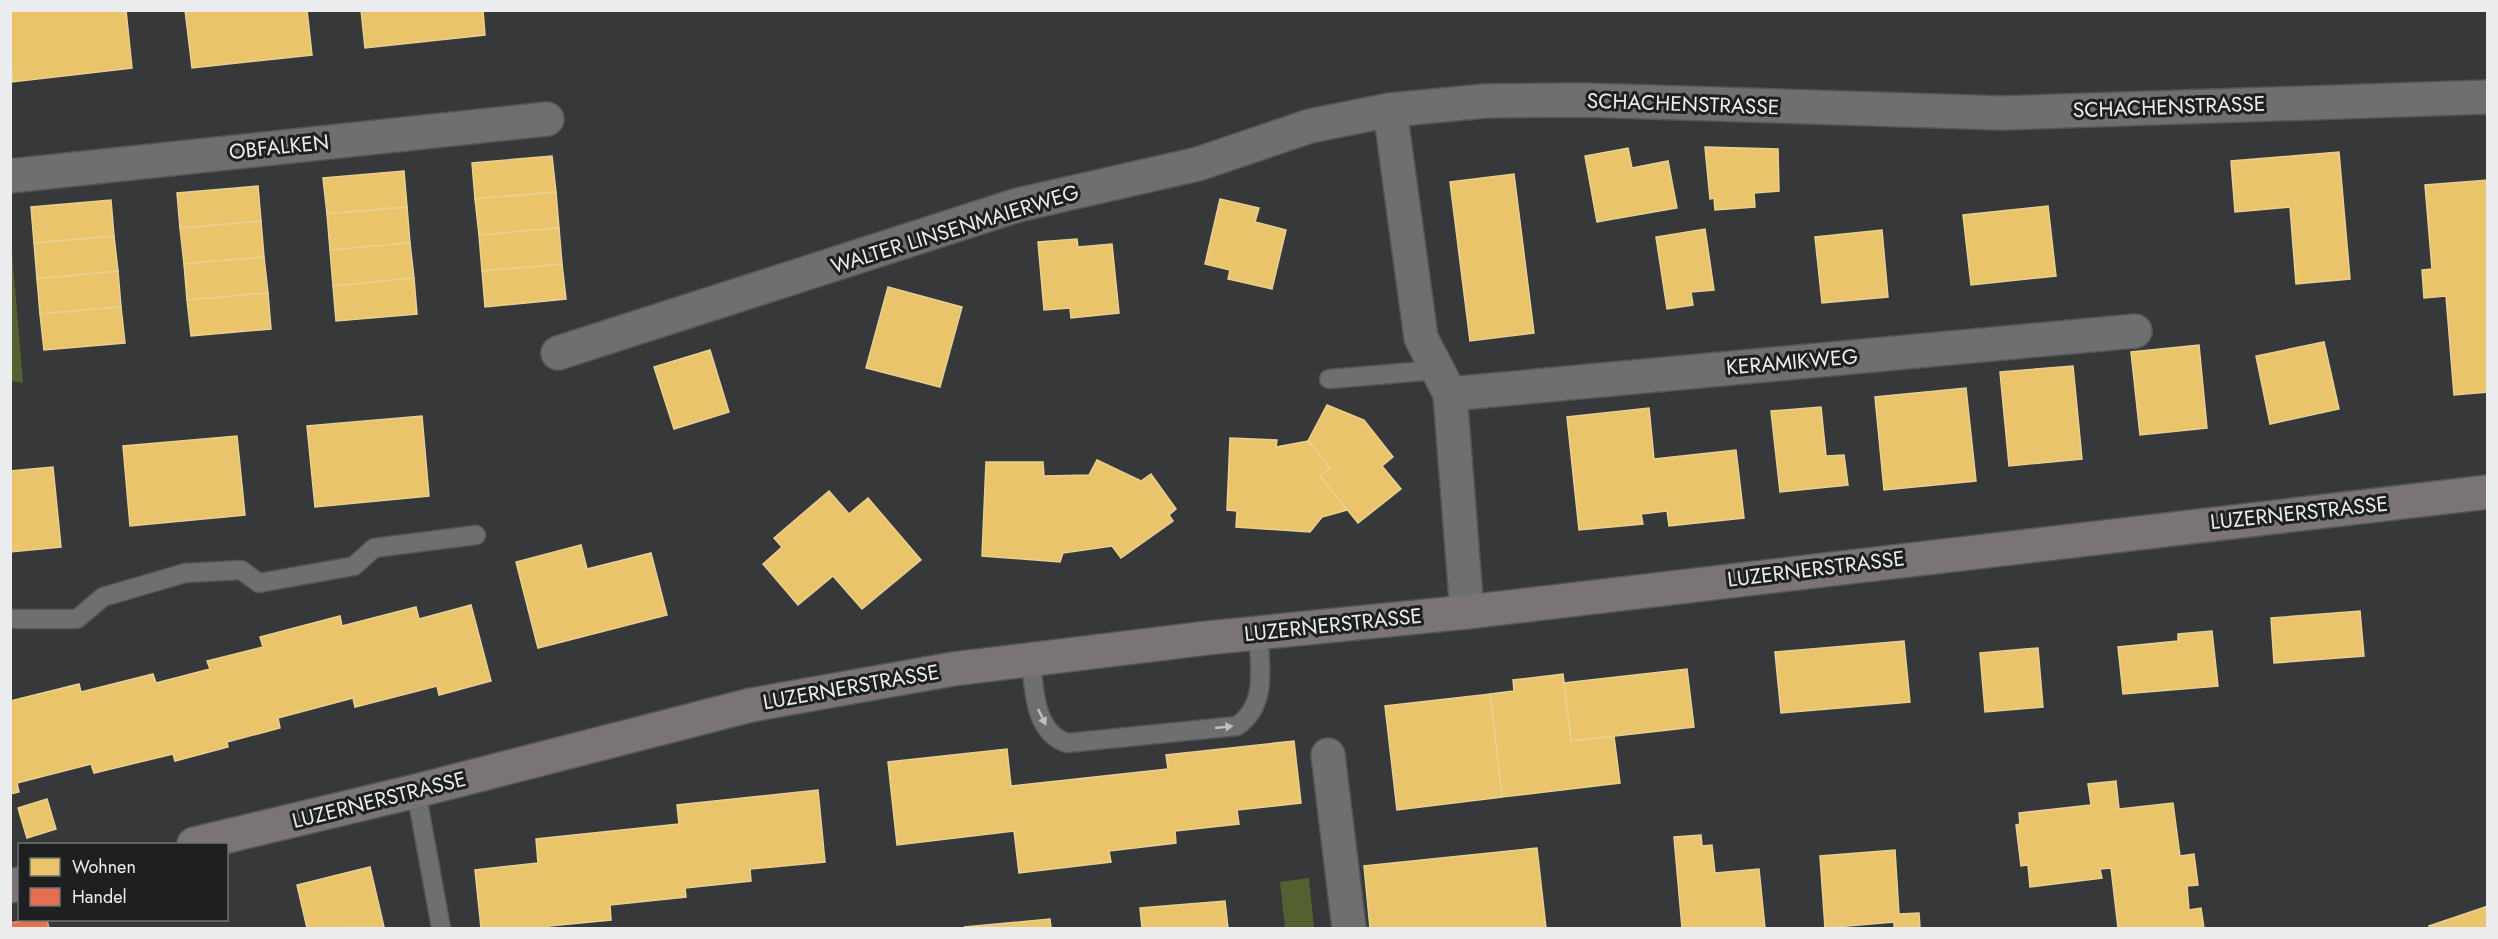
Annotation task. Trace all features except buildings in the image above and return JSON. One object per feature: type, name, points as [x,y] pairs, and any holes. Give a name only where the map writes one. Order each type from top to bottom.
[{"type":"main road","name":"LUZERNERSTRASSE","points":[[198,843],[416,791],[751,705],[894,678],[1258,633],[1467,612],[2487,492]]},
{"type":"street","name":"SCHACHENSTRASSE","points":[[1390,110],[1485,101],[1583,100],[2002,113],[2487,98]]},
{"type":"street","name":"WALTER LINSENMAIERWEG","points":[[558,353],[1018,206],[1198,164],[1310,126],[1390,110]]},
{"type":"street","points":[[1390,110],[1421,339],[1443,382],[1467,612]]},
{"type":"street","name":"OBFALKEN","points":[[10,176],[547,119]]},
{"type":"street","name":"KERAMIKWEG","points":[[1443,382],[2134,331]]},
{"type":"street","points":[[1328,755],[1349,928]]},
{"type":"lane","points":[[1329,379],[1443,382]]},
{"type":"lane","points":[[10,619],[77,619],[104,597],[185,573],[241,570],[259,583],[354,566],[374,548],[476,535]]},
{"type":"lane","points":[[1031,661],[1036,704],[1049,731],[1058,740],[1067,743],[1237,726],[1246,720],[1255,708],[1260,691],[1258,633]]},
{"type":"lane","points":[[416,791],[441,928]]},
{"type":"green space","points":[[11,240],[23,383],[11,381]]},
{"type":"green space","points":[[1309,878],[1314,928],[1285,928],[1280,882]]}]
